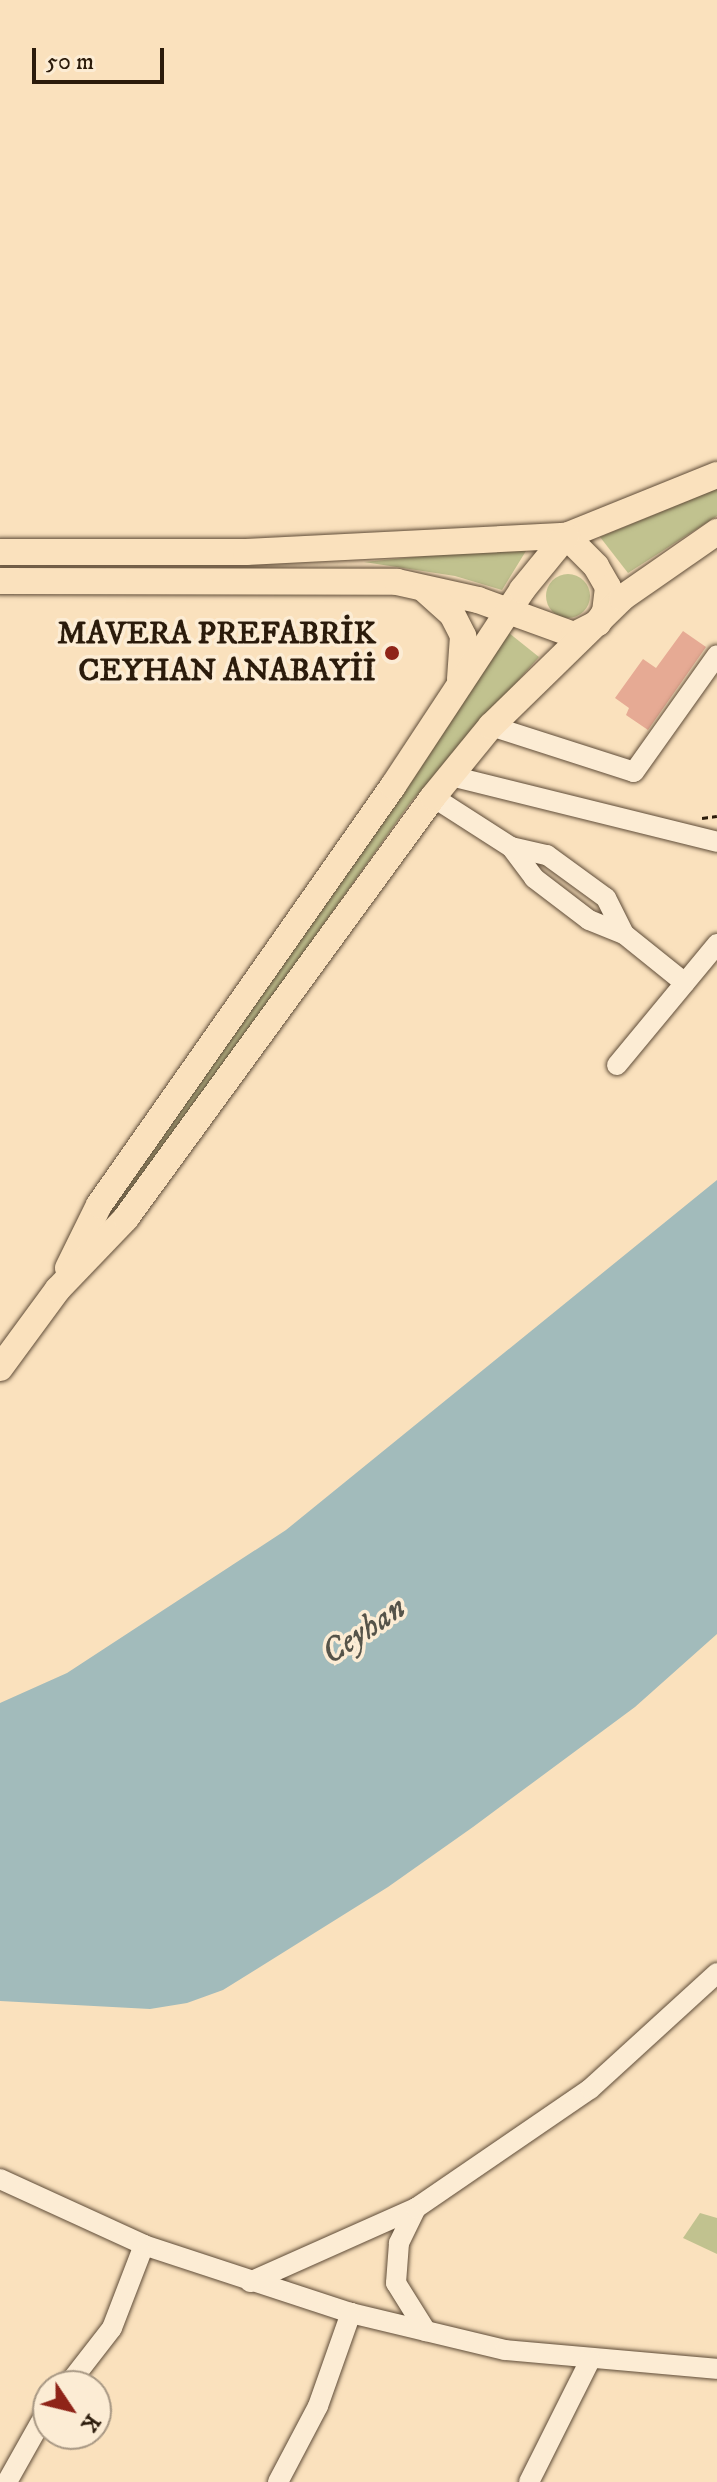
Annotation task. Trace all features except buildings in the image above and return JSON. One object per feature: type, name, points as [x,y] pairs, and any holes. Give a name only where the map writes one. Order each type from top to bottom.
[{"type":"main road","points":[[0,552],[291,551],[566,536],[717,475]]},
{"type":"main road","points":[[0,1368],[58,1289],[126,1218],[433,797],[491,726],[645,580],[717,532]]},
{"type":"main road","points":[[58,1289],[99,1205],[451,701],[507,611],[566,536]]},
{"type":"main road","points":[[0,581],[344,579],[418,586],[507,611],[548,629],[574,635],[598,623],[608,600],[604,576],[566,536]]},
{"type":"main road","points":[[418,586],[443,604],[463,636],[464,667],[451,701]]},
{"type":"street","points":[[491,726],[634,772],[717,655]]},
{"type":"street","points":[[451,776],[717,842]]},
{"type":"street","points":[[433,797],[511,847],[547,855],[606,898],[624,934],[685,983]]},
{"type":"street","points":[[617,1065],[717,944]]},
{"type":"street","points":[[250,2282],[416,2208],[590,2089],[717,1973]]},
{"type":"street","points":[[0,2179],[144,2245],[351,2313],[505,2350],[717,2369]]},
{"type":"street","points":[[416,2208],[399,2243],[396,2283],[426,2331]]},
{"type":"street","points":[[79,2370],[112,2328],[144,2245]]},
{"type":"street","points":[[278,2482],[318,2406],[351,2313]]},
{"type":"street","points":[[529,2482],[590,2360]]},
{"type":"street","points":[[3,2482],[32,2435]]},
{"type":"green space","points":[[717,489],[717,516],[628,573],[600,537]]},
{"type":"green space","points":[[529,546],[502,590],[455,576],[364,562]]},
{"type":"green space","points":[[568,574],[584,580],[590,596],[584,612],[568,618],[552,612],[546,596],[552,580]]},
{"type":"green space","points":[[509,633],[539,657],[410,803],[109,1226],[102,1222],[400,799]]},
{"type":"green space","points":[[700,2213],[717,2218],[717,2254],[683,2238]]},
{"type":"water","name":"Ceyhan","points":[[717,1180],[717,1634],[635,1707],[473,1827],[388,1887],[223,1990],[187,2003],[150,2009],[0,2001],[0,1703],[67,1673],[286,1530]]},
{"type":"place","name":"MAVERA PREFABRİK CEYHAN ANABAYİİ","points":[[392,653]]}]
